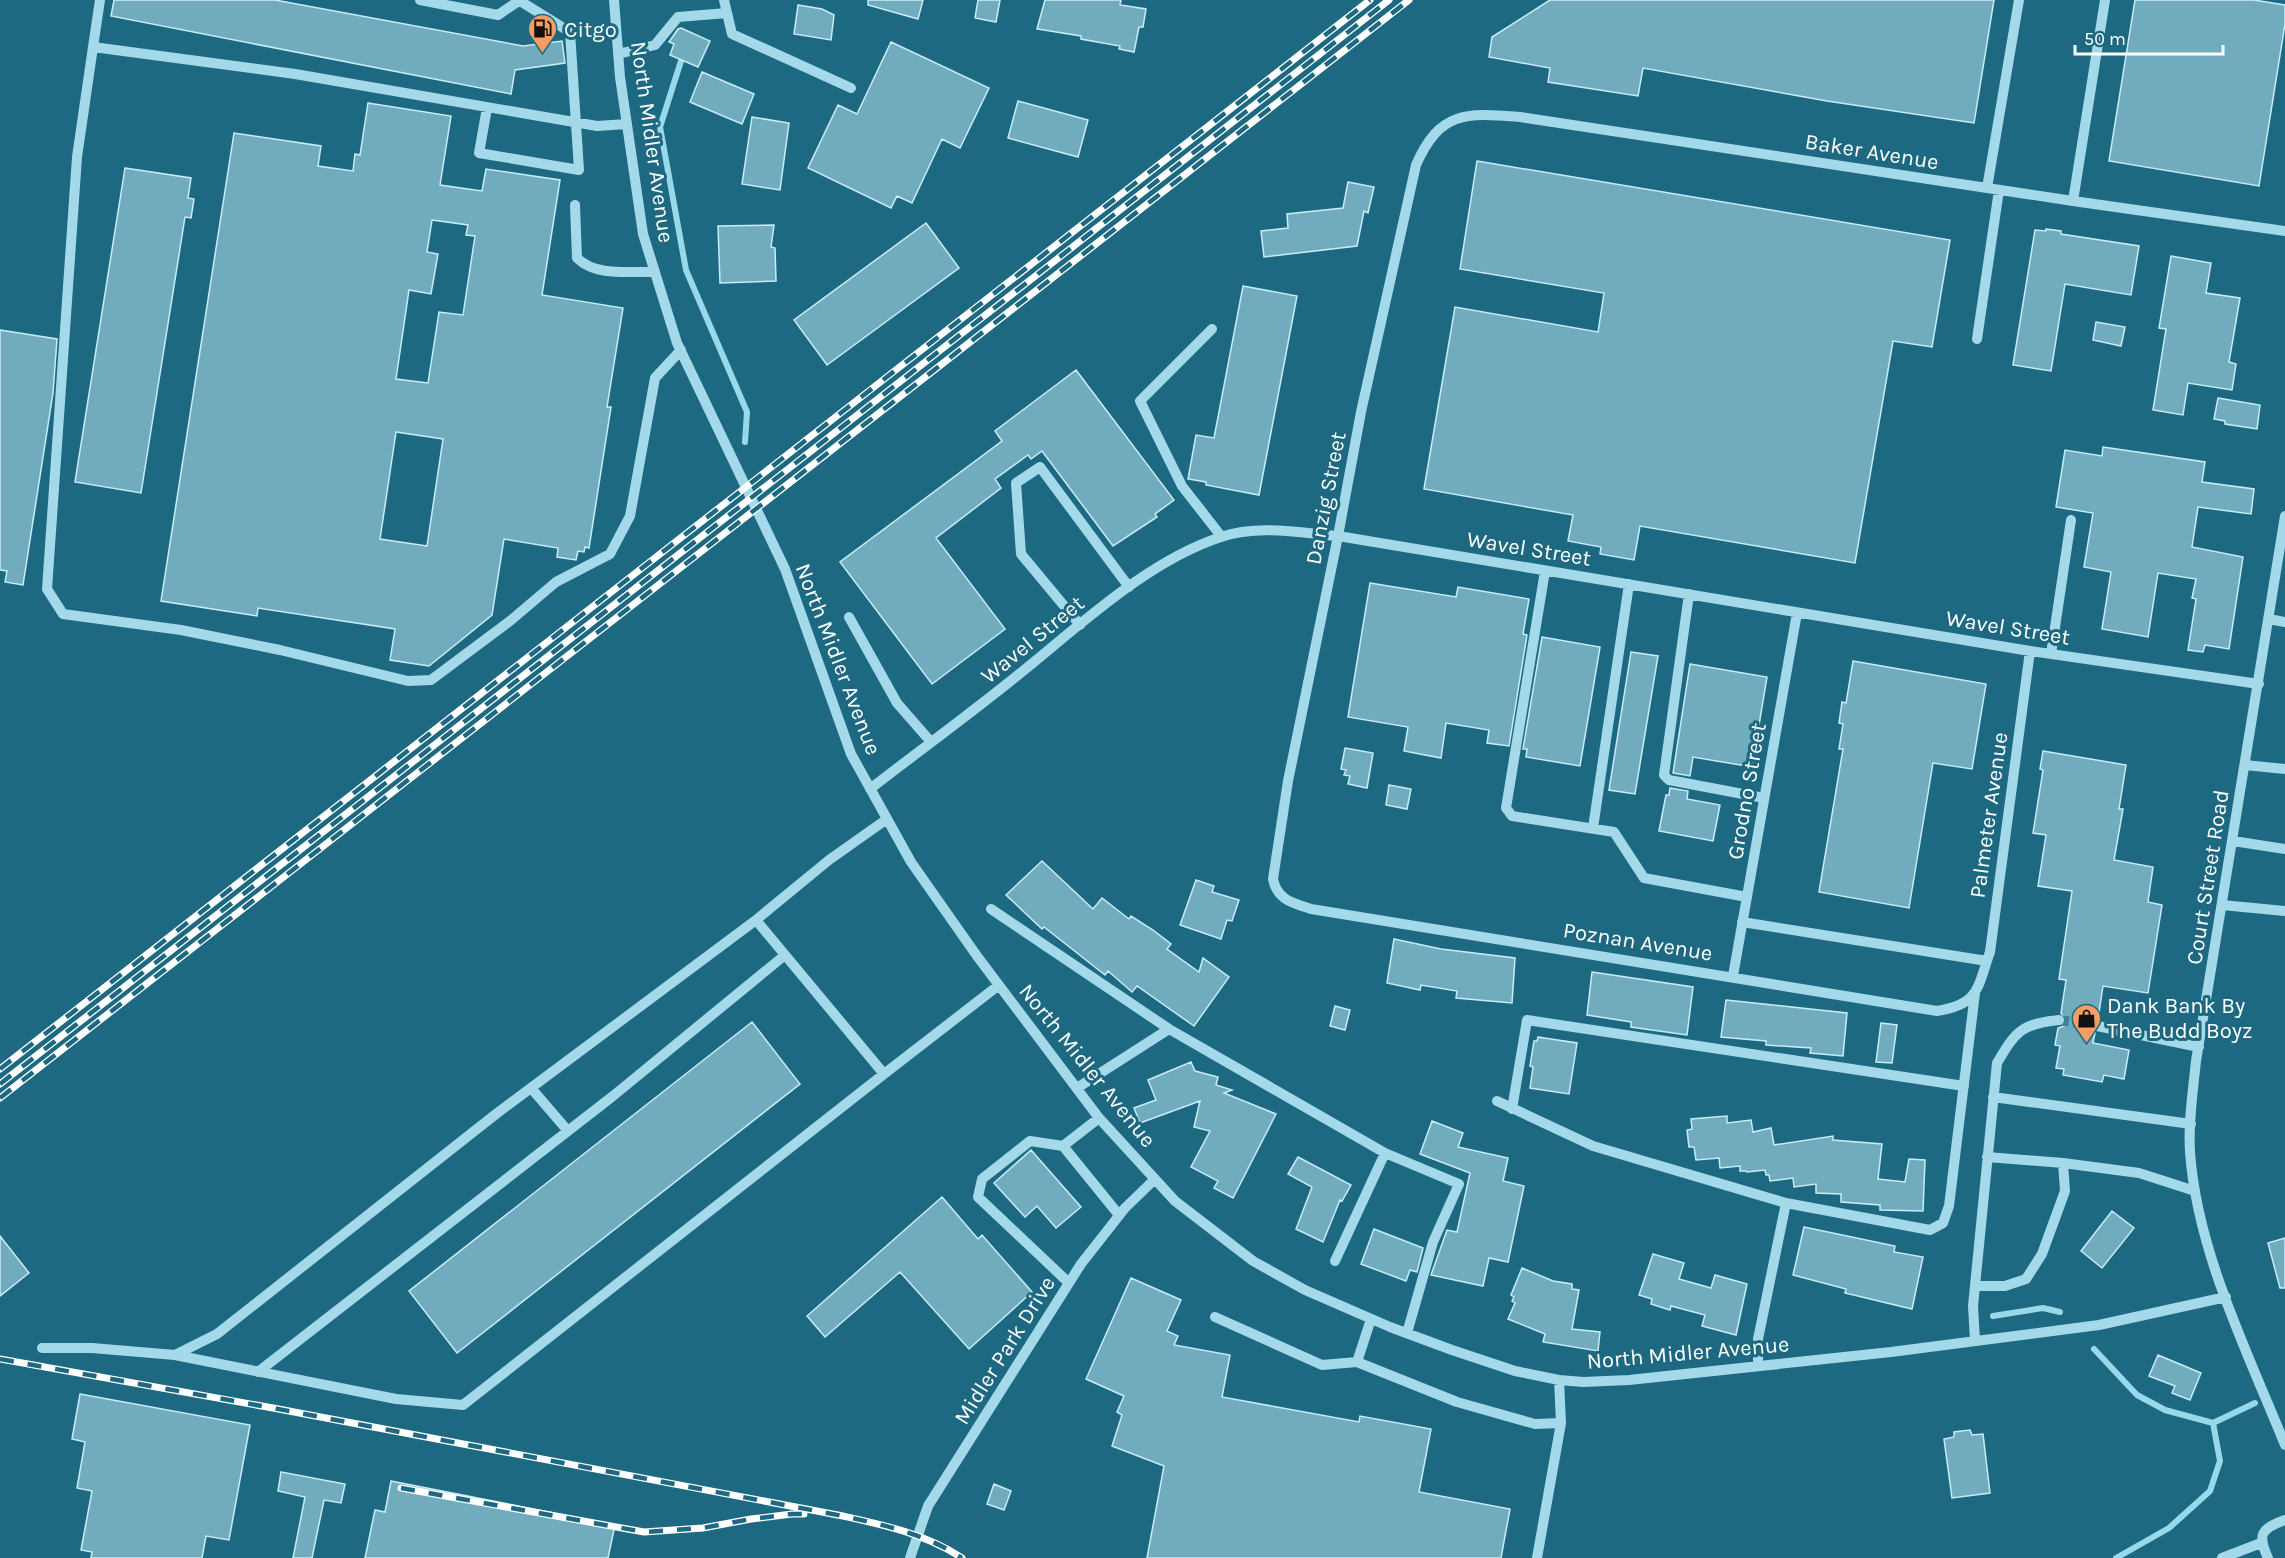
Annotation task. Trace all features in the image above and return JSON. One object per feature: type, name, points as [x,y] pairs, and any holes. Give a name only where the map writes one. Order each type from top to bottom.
[{"type":"street","points":[[100,0],[77,157],[47,589],[63,614],[181,630],[280,650],[408,681],[431,680],[510,621],[556,582],[610,554],[630,516],[655,378],[681,350]]},
{"type":"street","points":[[420,0],[498,15],[520,1],[570,32],[579,170],[479,153],[487,108]]},
{"type":"street","name":"North Midler Avenue","points":[[614,0],[618,54],[643,234],[681,350],[785,569],[851,754],[911,862],[999,986],[1099,1118],[1174,1201],[1253,1261],[1305,1290],[1407,1333],[1515,1371],[1559,1380],[1583,1382],[1629,1380],[1975,1341],[2099,1325],[2226,1297]]},
{"type":"street","points":[[724,0],[732,34],[851,88]]},
{"type":"street","points":[[1977,339],[1993,189],[2019,0]]},
{"type":"street","points":[[2073,201],[2105,0]]},
{"type":"street","points":[[618,54],[655,45],[678,17],[727,13]]},
{"type":"street","points":[[93,47],[294,74],[597,126],[627,124]]},
{"type":"street","name":"Baker Avenue","points":[[1453,120],[1475,114],[1520,117],[2285,231]]},
{"type":"street","name":"Danzig Street","points":[[1282,897],[1275,888],[1273,879],[1288,781],[1361,412],[1416,165],[1436,130],[1453,120]]},
{"type":"street","points":[[575,205],[578,258],[586,266],[596,270],[655,272]]},
{"type":"street","points":[[1212,329],[1140,401],[1182,486],[1221,536]]},
{"type":"street","points":[[1080,625],[1021,554],[1016,483],[1040,467],[1129,588]]},
{"type":"street","name":"Court Street Road","points":[[2285,516],[2199,1047],[2190,1149],[2195,1191],[2208,1250],[2285,1446]]},
{"type":"street","points":[[2051,654],[2071,520]]},
{"type":"street","name":"Wavel Street","points":[[870,789],[1080,625],[1174,557],[1221,536],[1245,532],[1276,531],[1338,536],[2030,651],[2259,684]]},
{"type":"street","points":[[1545,571],[1506,808],[1512,816],[1614,832],[1644,878],[1747,897]]},
{"type":"street","points":[[1593,828],[1629,584]]},
{"type":"street","points":[[1689,594],[1664,774],[1669,780],[1764,798]]},
{"type":"street","name":"Grodno Street","points":[[1733,976],[1797,613]]},
{"type":"street","points":[[849,617],[897,703],[931,742]]},
{"type":"street","points":[[2269,619],[2285,622]]},
{"type":"street","name":"Palmeter Avenue","points":[[1786,1203],[1930,1230],[1942,1222],[1949,1206],[1977,988],[1990,952],[2030,651]]},
{"type":"street","points":[[2245,765],[2285,769]]},
{"type":"street","points":[[175,1355],[217,1334],[531,1088],[756,920],[829,860],[886,819]]},
{"type":"street","points":[[2233,840],[2285,849]]},
{"type":"street","name":"Poznan Avenue","points":[[1282,897],[1311,909],[1937,1011],[1965,1003],[1977,988]]},
{"type":"street","points":[[2222,905],[2285,911]]},
{"type":"street","points":[[991,909],[1169,1029],[1385,1153],[1459,1184],[1433,1242],[1407,1333]]},
{"type":"street","points":[[756,920],[884,1074]]},
{"type":"street","points":[[1742,922],[1987,961]]},
{"type":"street","points":[[258,1372],[568,1131],[785,955]]},
{"type":"street","points":[[42,1348],[92,1348],[175,1355],[396,1400],[463,1406],[999,986]]},
{"type":"street","points":[[1512,1109],[1527,1020],[1964,1086]]},
{"type":"street","points":[[1975,1341],[1973,1306],[1997,1063],[2009,1043],[2022,1028],[2039,1022],[2060,1020]]},
{"type":"street","points":[[2097,1026],[2199,1047]]},
{"type":"street","points":[[1077,1088],[1169,1029]]},
{"type":"street","points":[[531,1088],[568,1131]]},
{"type":"street","points":[[1993,1097],[2191,1124]]},
{"type":"street","points":[[1497,1101],[1593,1146],[1786,1203],[1758,1339],[1758,1366]]},
{"type":"street","points":[[1063,1146],[1099,1118]]},
{"type":"street","points":[[1070,1283],[978,1197],[981,1179],[1030,1141],[1063,1146],[1119,1215]]},
{"type":"street","points":[[1335,1261],[1385,1153]]},
{"type":"street","points":[[1987,1156],[2139,1173],[2195,1191]]},
{"type":"street","points":[[1975,1286],[2005,1286],[2026,1279],[2042,1254],[2065,1191],[2063,1163]]},
{"type":"street","name":"Midler Park Drive","points":[[910,1558],[928,1506],[1081,1264],[1119,1215],[1155,1179]]},
{"type":"street","points":[[1215,1317],[1322,1365],[1357,1362],[1457,1402],[1535,1424],[1561,1422]]},
{"type":"street","points":[[1357,1362],[1371,1318]]},
{"type":"street","points":[[1537,1558],[1561,1422],[1559,1380]]},
{"type":"street","points":[[2268,1558],[2261,1543],[2264,1533],[2271,1526],[2285,1520]]},
{"type":"street","points":[[2222,1558],[2261,1543]]},
{"type":"building","points":[[114,0],[275,0],[523,46],[562,41],[565,63],[515,70],[511,94],[111,16]]},
{"type":"building","points":[[868,0],[923,0],[918,19],[868,5]]},
{"type":"building","points":[[978,0],[1000,0],[996,22],[975,18]]},
{"type":"building","points":[[1045,0],[1121,0],[1120,5],[1146,9],[1143,27],[1139,27],[1134,52],[1119,49],[1120,46],[1081,39],[1081,36],[1037,29]]},
{"type":"building","points":[[1550,0],[1994,0],[1974,123],[1827,101],[1643,68],[1638,96],[1548,82],[1550,68],[1489,57],[1492,37]]},
{"type":"building","points":[[2135,0],[2254,0],[2285,5],[2285,24],[2259,186],[2109,161]]},
{"type":"building","points":[[798,5],[822,9],[834,15],[831,40],[794,34]]},
{"type":"building","points":[[681,28],[710,41],[698,67],[670,55],[674,44],[669,42]]},
{"type":"building","points":[[891,42],[989,88],[960,148],[942,139],[912,203],[897,196],[891,208],[808,168],[838,105],[857,114]]},
{"type":"building","points":[[702,72],[754,94],[742,124],[690,102]]},
{"type":"building","points":[[1018,101],[1088,120],[1078,157],[1008,138]]},
{"type":"building","points":[[368,103],[451,116],[440,185],[482,191],[486,169],[560,180],[542,295],[623,308],[607,407],[611,407],[589,548],[585,547],[584,552],[578,551],[576,560],[557,557],[558,548],[504,539],[492,615],[429,666],[390,660],[395,629],[258,608],[257,616],[161,601],[234,133],[321,146],[318,166],[353,171],[355,154],[360,155]],"holes":[[[432,220],[468,225],[466,235],[475,236],[463,315],[439,312],[428,383],[396,379],[409,290],[431,294],[438,254],[427,252]],[[396,432],[443,439],[427,546],[380,539]]]},
{"type":"building","points":[[752,117],[789,123],[780,190],[742,184]]},
{"type":"building","points":[[1477,161],[1950,240],[1932,347],[1893,341],[1855,563],[1640,526],[1634,560],[1600,554],[1601,547],[1568,541],[1573,515],[1424,489],[1455,307],[1598,332],[1604,293],[1460,269]]},
{"type":"building","points":[[125,168],[191,178],[188,198],[194,199],[191,218],[185,217],[141,493],[75,482]]},
{"type":"building","points":[[1348,182],[1374,187],[1368,213],[1364,211],[1357,246],[1264,257],[1261,231],[1288,228],[1287,214],[1343,208]]},
{"type":"building","points":[[926,223],[959,268],[827,365],[794,320]]},
{"type":"building","points":[[774,225],[771,247],[775,248],[776,281],[720,283],[718,226]]},
{"type":"building","points":[[2046,229],[2061,231],[2061,234],[2139,246],[2131,295],[2065,284],[2051,371],[2013,365],[2035,230],[2046,231]]},
{"type":"building","points":[[2171,256],[2211,263],[2206,293],[2240,298],[2229,362],[2236,364],[2232,390],[2188,383],[2183,415],[2153,410],[2166,329],[2159,328]]},
{"type":"building","points":[[1243,286],[1297,296],[1259,495],[1206,485],[1206,482],[1188,479],[1196,435],[1214,438]]},
{"type":"building","points":[[2096,322],[2125,327],[2121,346],[2093,340]]},
{"type":"building","points":[[0,330],[57,339],[53,393],[23,585],[5,582],[7,571],[0,570]]},
{"type":"building","points":[[1076,370],[1174,500],[1155,514],[1157,517],[1113,546],[1042,451],[1031,459],[1028,455],[995,479],[1001,488],[936,538],[1005,629],[932,684],[840,562],[1002,441],[995,431]]},
{"type":"building","points":[[2218,398],[2260,405],[2257,429],[2225,424],[2225,421],[2214,419]]},
{"type":"building","points":[[2103,447],[2205,462],[2202,482],[2254,489],[2251,514],[2198,507],[2192,547],[2243,557],[2229,649],[2205,645],[2203,652],[2188,650],[2196,599],[2192,598],[2196,579],[2158,573],[2148,637],[2102,629],[2111,572],[2084,567],[2093,513],[2056,507],[2065,450],[2102,456]]},
{"type":"building","points":[[1370,583],[1456,597],[1458,587],[1529,599],[1523,634],[1527,635],[1509,746],[1487,743],[1489,730],[1446,723],[1441,758],[1404,751],[1408,727],[1348,717]]},
{"type":"building","points":[[1542,637],[1600,647],[1580,766],[1526,757],[1527,749],[1523,749]]},
{"type":"building","points":[[1631,652],[1658,656],[1635,794],[1609,790]]},
{"type":"building","points":[[1853,661],[1986,684],[1972,769],[1933,763],[1909,908],[1819,892],[1843,749],[1839,749],[1843,724],[1839,723],[1842,702],[1846,703]]},
{"type":"building","points":[[1690,664],[1767,677],[1752,767],[1693,757],[1690,776],[1673,773]]},
{"type":"building","points":[[1345,748],[1373,753],[1367,788],[1348,784],[1350,776],[1344,775],[1346,770],[1341,769]]},
{"type":"building","points":[[2043,751],[2126,765],[2119,809],[2123,809],[2114,860],[2153,867],[2148,902],[2162,905],[2148,993],[2103,986],[2098,1019],[2092,1021],[2090,1025],[2095,1033],[2093,1043],[2129,1050],[2124,1079],[2104,1075],[2102,1082],[2063,1075],[2064,1069],[2056,1068],[2060,1046],[2055,1045],[2058,1028],[2064,1026],[2066,1020],[2061,1013],[2066,980],[2059,979],[2072,891],[2038,886],[2046,835],[2033,833],[2043,770],[2040,769]]},
{"type":"building","points":[[1389,785],[1411,789],[1407,809],[1386,805]]},
{"type":"building","points":[[1670,788],[1688,791],[1687,799],[1720,805],[1713,841],[1659,831],[1666,795],[1669,795]]},
{"type":"building","points":[[1042,861],[1093,909],[1102,898],[1129,919],[1131,916],[1153,930],[1171,944],[1167,949],[1199,972],[1203,958],[1229,977],[1194,1026],[1137,986],[1132,992],[1108,971],[1105,975],[1044,927],[1042,929],[1006,895]]},
{"type":"building","points":[[1196,880],[1214,886],[1212,892],[1239,900],[1232,921],[1227,920],[1221,939],[1180,925]]},
{"type":"building","points":[[1394,939],[1441,949],[1515,958],[1512,1003],[1456,998],[1457,991],[1421,985],[1420,990],[1387,983]]},
{"type":"building","points":[[1592,972],[1693,987],[1687,1035],[1631,1027],[1631,1022],[1587,1015]]},
{"type":"building","points":[[1726,1000],[1847,1013],[1843,1056],[1810,1053],[1811,1048],[1766,1045],[1766,1041],[1721,1037]]},
{"type":"building","points":[[1335,1006],[1350,1010],[1345,1030],[1330,1026]]},
{"type":"building","points":[[752,1022],[800,1084],[457,1353],[409,1291]]},
{"type":"building","points":[[1881,1023],[1897,1025],[1892,1063],[1876,1062]]},
{"type":"building","points":[[1538,1037],[1577,1043],[1569,1094],[1530,1088],[1533,1067],[1530,1066],[1534,1041],[1537,1041]]},
{"type":"building","points":[[1191,1062],[1195,1071],[1218,1077],[1216,1085],[1232,1090],[1224,1093],[1276,1114],[1233,1198],[1214,1188],[1218,1181],[1191,1167],[1210,1131],[1194,1127],[1200,1101],[1140,1123],[1134,1108],[1156,1100],[1148,1080]]},
{"type":"building","points":[[1727,1116],[1727,1123],[1751,1120],[1753,1132],[1771,1128],[1774,1145],[1833,1136],[1833,1140],[1882,1144],[1878,1179],[1905,1182],[1909,1159],[1925,1160],[1923,1211],[1880,1210],[1880,1205],[1841,1202],[1841,1194],[1816,1193],[1816,1184],[1794,1187],[1793,1178],[1770,1181],[1765,1170],[1740,1171],[1740,1166],[1720,1168],[1719,1158],[1696,1160],[1694,1147],[1689,1147],[1687,1130],[1692,1129],[1691,1119]]},
{"type":"building","points":[[1432,1121],[1463,1133],[1458,1147],[1508,1158],[1503,1181],[1524,1186],[1508,1262],[1489,1258],[1483,1286],[1431,1275],[1447,1230],[1457,1232],[1470,1173],[1420,1154]]},
{"type":"building","points":[[1031,1150],[1081,1207],[1056,1228],[1037,1206],[1025,1217],[994,1183]]},
{"type":"building","points":[[1298,1157],[1351,1185],[1342,1201],[1340,1200],[1323,1242],[1296,1229],[1312,1187],[1288,1174]]},
{"type":"building","points":[[942,1197],[978,1239],[982,1235],[1032,1292],[969,1349],[900,1272],[825,1337],[807,1316]]},
{"type":"building","points":[[2112,1211],[2134,1228],[2102,1268],[2081,1251]]},
{"type":"building","points":[[1804,1227],[1895,1246],[1894,1252],[1923,1257],[1912,1309],[1845,1293],[1846,1289],[1793,1275]]},
{"type":"building","points":[[1374,1229],[1423,1248],[1417,1272],[1410,1270],[1406,1281],[1361,1264]]},
{"type":"building","points":[[0,1236],[29,1273],[0,1296]]},
{"type":"building","points":[[2285,1238],[2285,1288],[2280,1288],[2268,1243]]},
{"type":"building","points":[[1653,1254],[1684,1263],[1679,1279],[1711,1288],[1715,1275],[1747,1284],[1736,1335],[1702,1326],[1705,1315],[1671,1306],[1670,1310],[1651,1304],[1652,1299],[1639,1295]]},
{"type":"building","points":[[1522,1268],[1553,1281],[1572,1284],[1572,1289],[1579,1290],[1572,1329],[1600,1332],[1598,1351],[1543,1342],[1545,1334],[1508,1319],[1515,1303],[1511,1295]]},
{"type":"building","points":[[1131,1278],[1181,1300],[1167,1331],[1178,1336],[1174,1345],[1230,1355],[1222,1397],[1359,1422],[1360,1416],[1431,1429],[1419,1492],[1510,1509],[1501,1558],[1147,1558],[1164,1466],[1112,1446],[1122,1415],[1117,1412],[1124,1396],[1086,1379]]},
{"type":"building","points":[[2158,1355],[2201,1373],[2190,1400],[2172,1393],[2175,1386],[2149,1376]]},
{"type":"building","points":[[80,1394],[250,1425],[229,1540],[206,1536],[202,1558],[91,1558],[92,1552],[81,1550],[92,1491],[77,1488],[85,1442],[72,1439]]},
{"type":"building","points":[[1970,1430],[1972,1435],[1983,1434],[1990,1493],[1952,1498],[1944,1439],[1954,1437],[1954,1432]]},
{"type":"building","points":[[281,1472],[345,1484],[341,1503],[324,1500],[312,1558],[293,1558],[305,1497],[278,1491]]},
{"type":"building","points":[[391,1481],[615,1525],[608,1558],[365,1558],[375,1510],[385,1512]]},
{"type":"building","points":[[994,1484],[1011,1491],[1004,1510],[987,1504]]},
{"type":"waterway","points":[[681,61],[660,127],[686,270],[747,412],[745,442]]},
{"type":"waterway","points":[[1993,1316],[2043,1308],[2060,1312]]},
{"type":"waterway","points":[[2094,1349],[2137,1395],[2165,1410],[2213,1423]]},
{"type":"waterway","points":[[2116,1558],[2169,1528],[2210,1491],[2220,1461],[2213,1423],[2255,1403]]},
{"type":"tunnel","points":[[2059,1020],[2097,1026]]},
{"type":"railway","points":[[0,1069],[1370,0]]},
{"type":"railway","points":[[0,1084],[1389,0]]},
{"type":"railway","points":[[0,1098],[1409,0]]},
{"type":"railway","points":[[0,1359],[273,1408],[843,1516],[919,1537],[962,1558]]},
{"type":"railway","points":[[401,1488],[644,1532],[703,1528],[751,1519],[804,1514]]},
{"type":"place","name":"Citgo","points":[[543,54]]},
{"type":"place","name":"Dank Bank By The Budd Boyz","points":[[2086,1044]]}]
